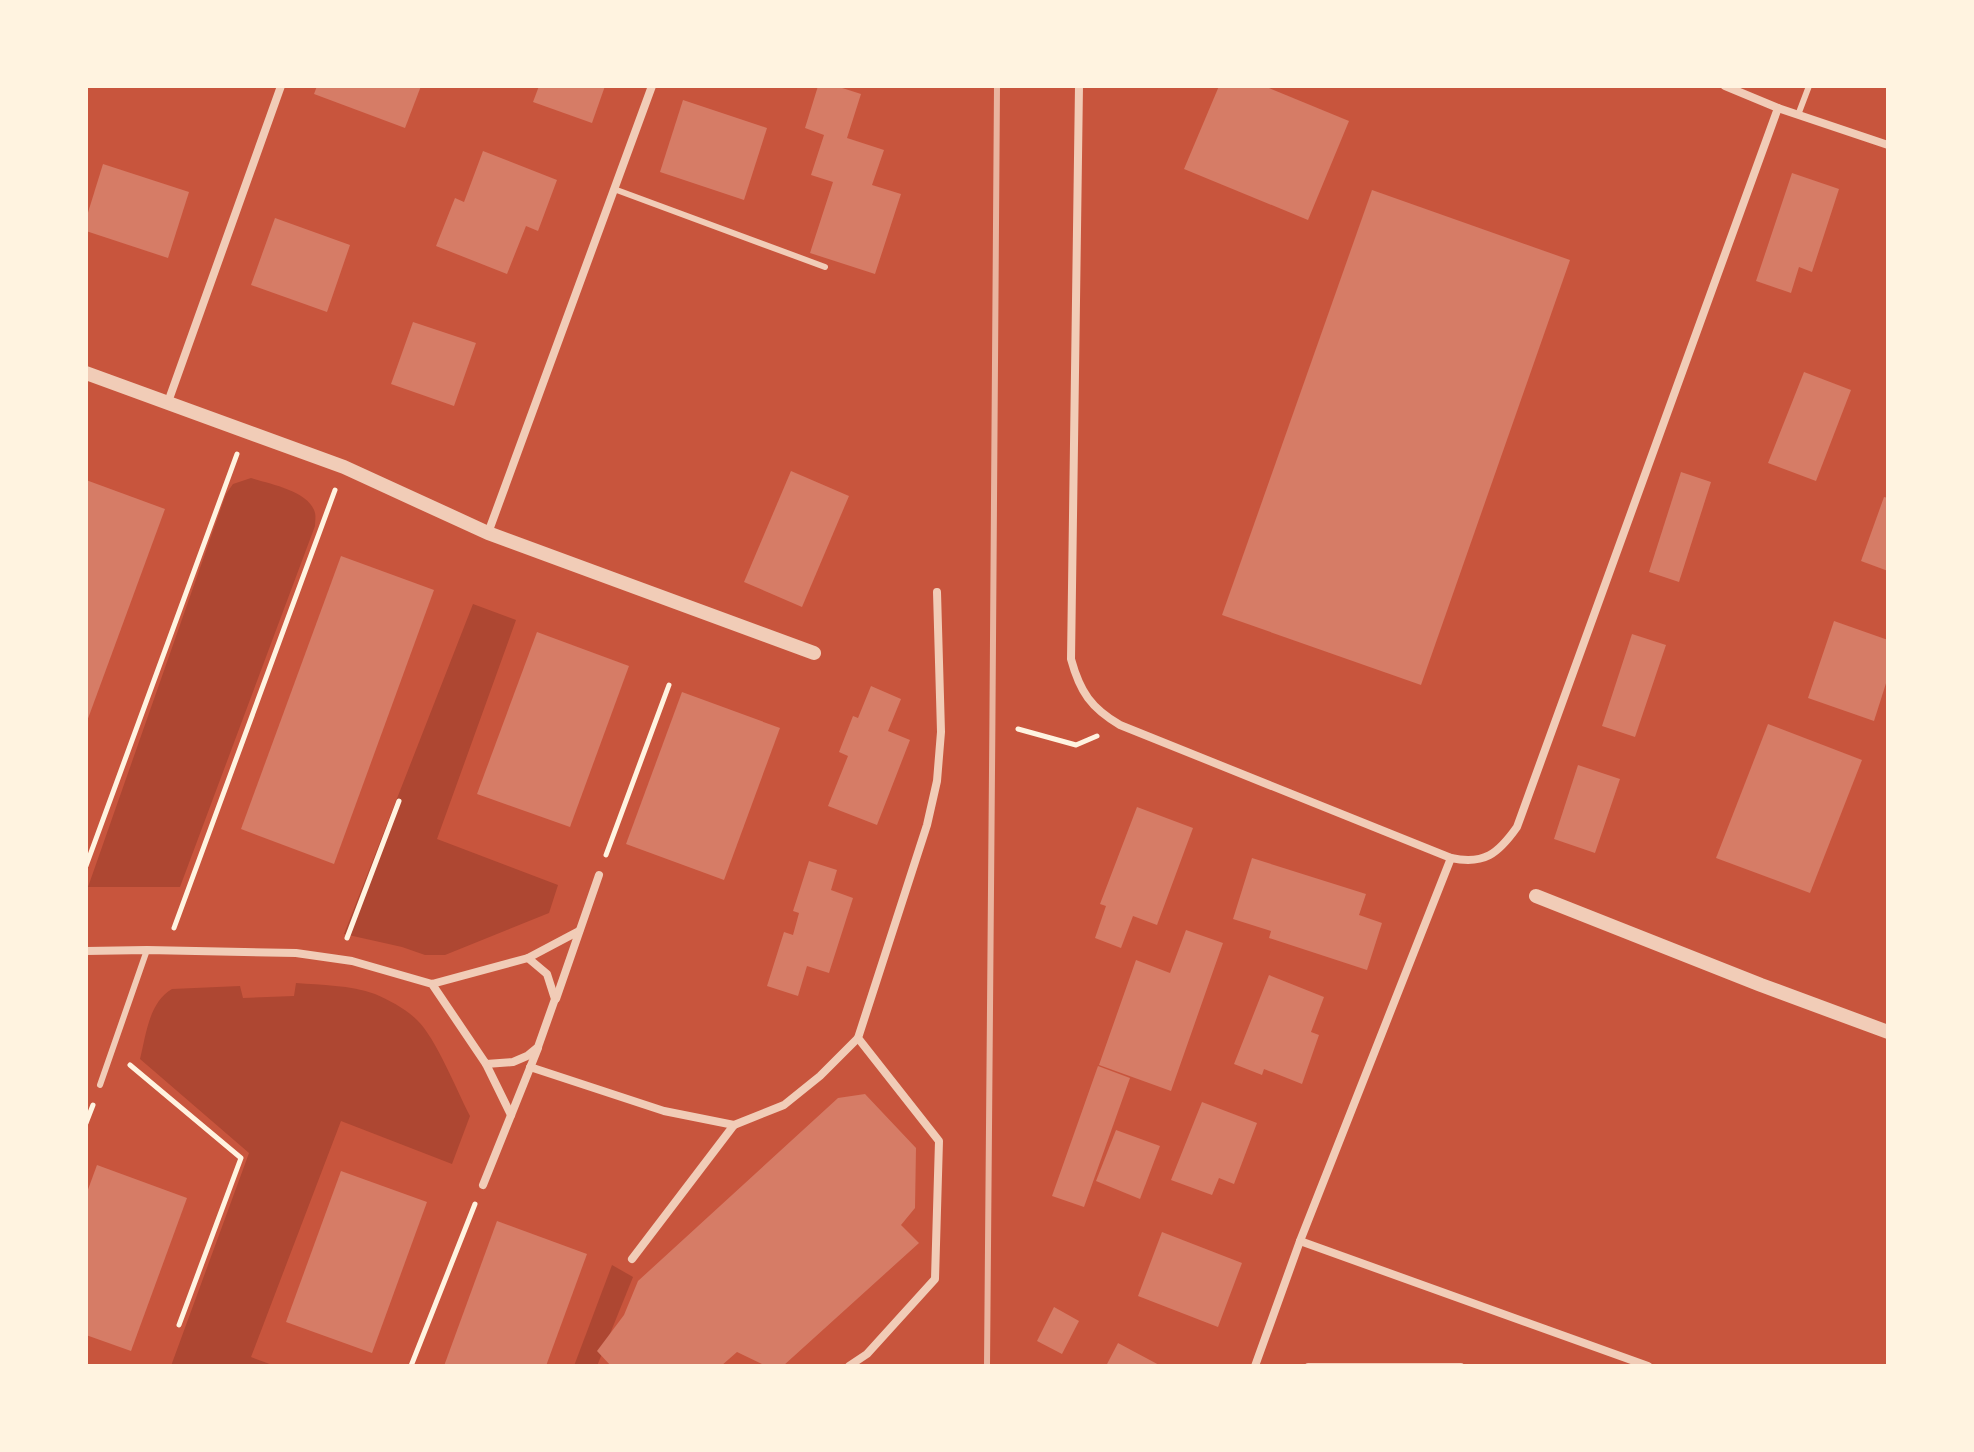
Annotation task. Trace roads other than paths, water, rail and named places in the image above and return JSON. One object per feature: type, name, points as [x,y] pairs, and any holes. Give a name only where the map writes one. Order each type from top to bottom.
[{"type":"street","points":[[168,402],[281,86]]},
{"type":"street","points":[[488,533],[652,86]]},
{"type":"street","points":[[1079,86],[1071,659],[1077,680],[1088,700],[1102,714],[1120,725],[1451,858],[1468,862],[1484,859],[1505,845],[1517,827],[1778,108]]},
{"type":"street","points":[[1725,86],[1778,108],[1888,145]]},
{"type":"street","points":[[86,373],[344,467],[488,533],[814,653]]},
{"type":"street","points":[[632,1259],[734,1125],[784,1105],[820,1076],[858,1038],[927,825],[937,781],[941,732],[937,592]]},
{"type":"street","points":[[1255,1366],[1300,1241],[1451,858]]},
{"type":"street","points":[[483,1185],[538,1047],[599,875]]},
{"type":"street","points":[[1536,896],[1888,1032]]},
{"type":"street","points":[[86,951],[166,950],[309,955],[380,968],[432,984],[528,958],[580,931]]},
{"type":"street","points":[[528,958],[547,974],[555,999]]},
{"type":"street","points":[[432,984],[486,1064],[511,1115]]},
{"type":"street","points":[[849,1366],[867,1354],[935,1279],[939,1141],[858,1038]]},
{"type":"street","points":[[486,1064],[513,1062],[538,1047]]},
{"type":"street","points":[[530,1067],[664,1111],[734,1125]]},
{"type":"street","points":[[1300,1241],[1648,1366]]},
{"type":"lane","points":[[1798,115],[1809,86]]},
{"type":"lane","points":[[614,189],[825,267]]},
{"type":"lane","points":[[100,1085],[147,950]]},
{"type":"lane","points":[[1308,1366],[1461,1366]]},
{"type":"railway","points":[[987,1366],[997,86]]}]
